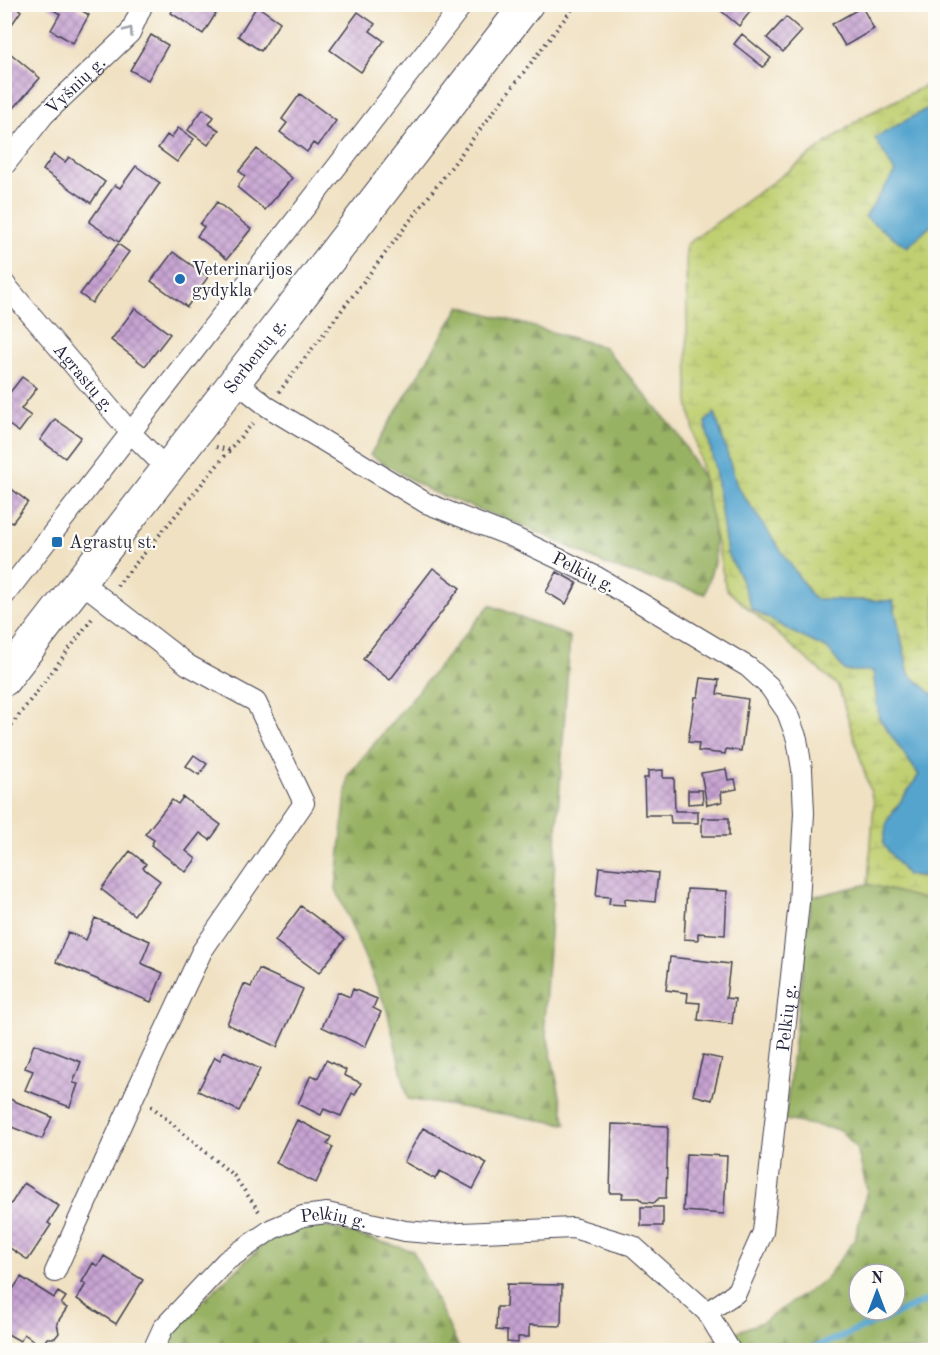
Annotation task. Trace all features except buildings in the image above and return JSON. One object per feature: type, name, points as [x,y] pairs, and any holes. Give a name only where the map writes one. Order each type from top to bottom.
[{"type":"main road","name":"Serbentų g.","points":[[4,680],[527,4]]},
{"type":"street","name":"Vyšnių g.","points":[[4,166],[44,115],[130,33],[143,4]]},
{"type":"street","points":[[4,596],[463,4]]},
{"type":"street","name":"Agrastų g.","points":[[4,283],[132,433],[167,470]]},
{"type":"street","name":"Pelkių g.","points":[[153,1350],[163,1328],[226,1261],[272,1229],[303,1216],[327,1213],[405,1231],[440,1234],[573,1228],[633,1246],[707,1312],[736,1293],[763,1232],[799,903],[804,813],[802,769],[797,739],[787,712],[769,686],[748,667],[586,572],[513,537],[426,503],[268,406],[235,381]]},
{"type":"street","points":[[55,1272],[202,951],[304,803],[256,702],[188,665],[81,582]]},
{"type":"street","points":[[707,1312],[730,1350]]},
{"type":"path","points":[[378,260],[576,4]]},
{"type":"path","points":[[135,1094],[234,1176],[272,1229]]},
{"type":"green space","points":[[935,81],[935,104],[876,138],[895,172],[866,217],[907,247],[935,222],[935,696],[909,674],[893,601],[814,599],[736,486],[715,414],[705,422],[715,469],[727,553],[740,576],[752,609],[828,649],[845,671],[873,670],[879,718],[919,775],[887,821],[907,875],[935,877],[935,902],[868,884],[874,803],[838,686],[726,589],[688,402],[686,245],[864,116]]},
{"type":"green space","points":[[460,306],[604,347],[676,431],[701,474],[713,518],[715,559],[705,594],[609,566],[529,528],[432,492],[370,455]]},
{"type":"green space","points":[[490,605],[570,637],[544,1021],[566,1124],[408,1099],[387,1010],[336,889],[348,775]]},
{"type":"green space","points":[[868,884],[935,902],[935,1350],[689,1350],[762,1322],[825,1280],[855,1239],[867,1190],[857,1148],[840,1130],[785,1120],[811,897]]},
{"type":"green space","points":[[325,1226],[413,1251],[460,1350],[163,1350],[177,1325],[265,1243],[300,1228]]},
{"type":"water","points":[[935,104],[935,222],[907,247],[865,217],[895,172],[875,138]]},
{"type":"water","points":[[715,413],[737,486],[814,599],[893,601],[909,674],[935,696],[935,877],[907,875],[883,844],[887,821],[919,775],[879,718],[873,671],[845,671],[828,649],[752,609],[740,576],[727,553],[715,469],[705,422]]},
{"type":"waterway","points":[[809,1350],[936,1297]]},
{"type":"place","name":"Veterinarijos gydykla","points":[[180,279]]},
{"type":"place","name":"Agrastų st.","points":[[57,542]]}]
